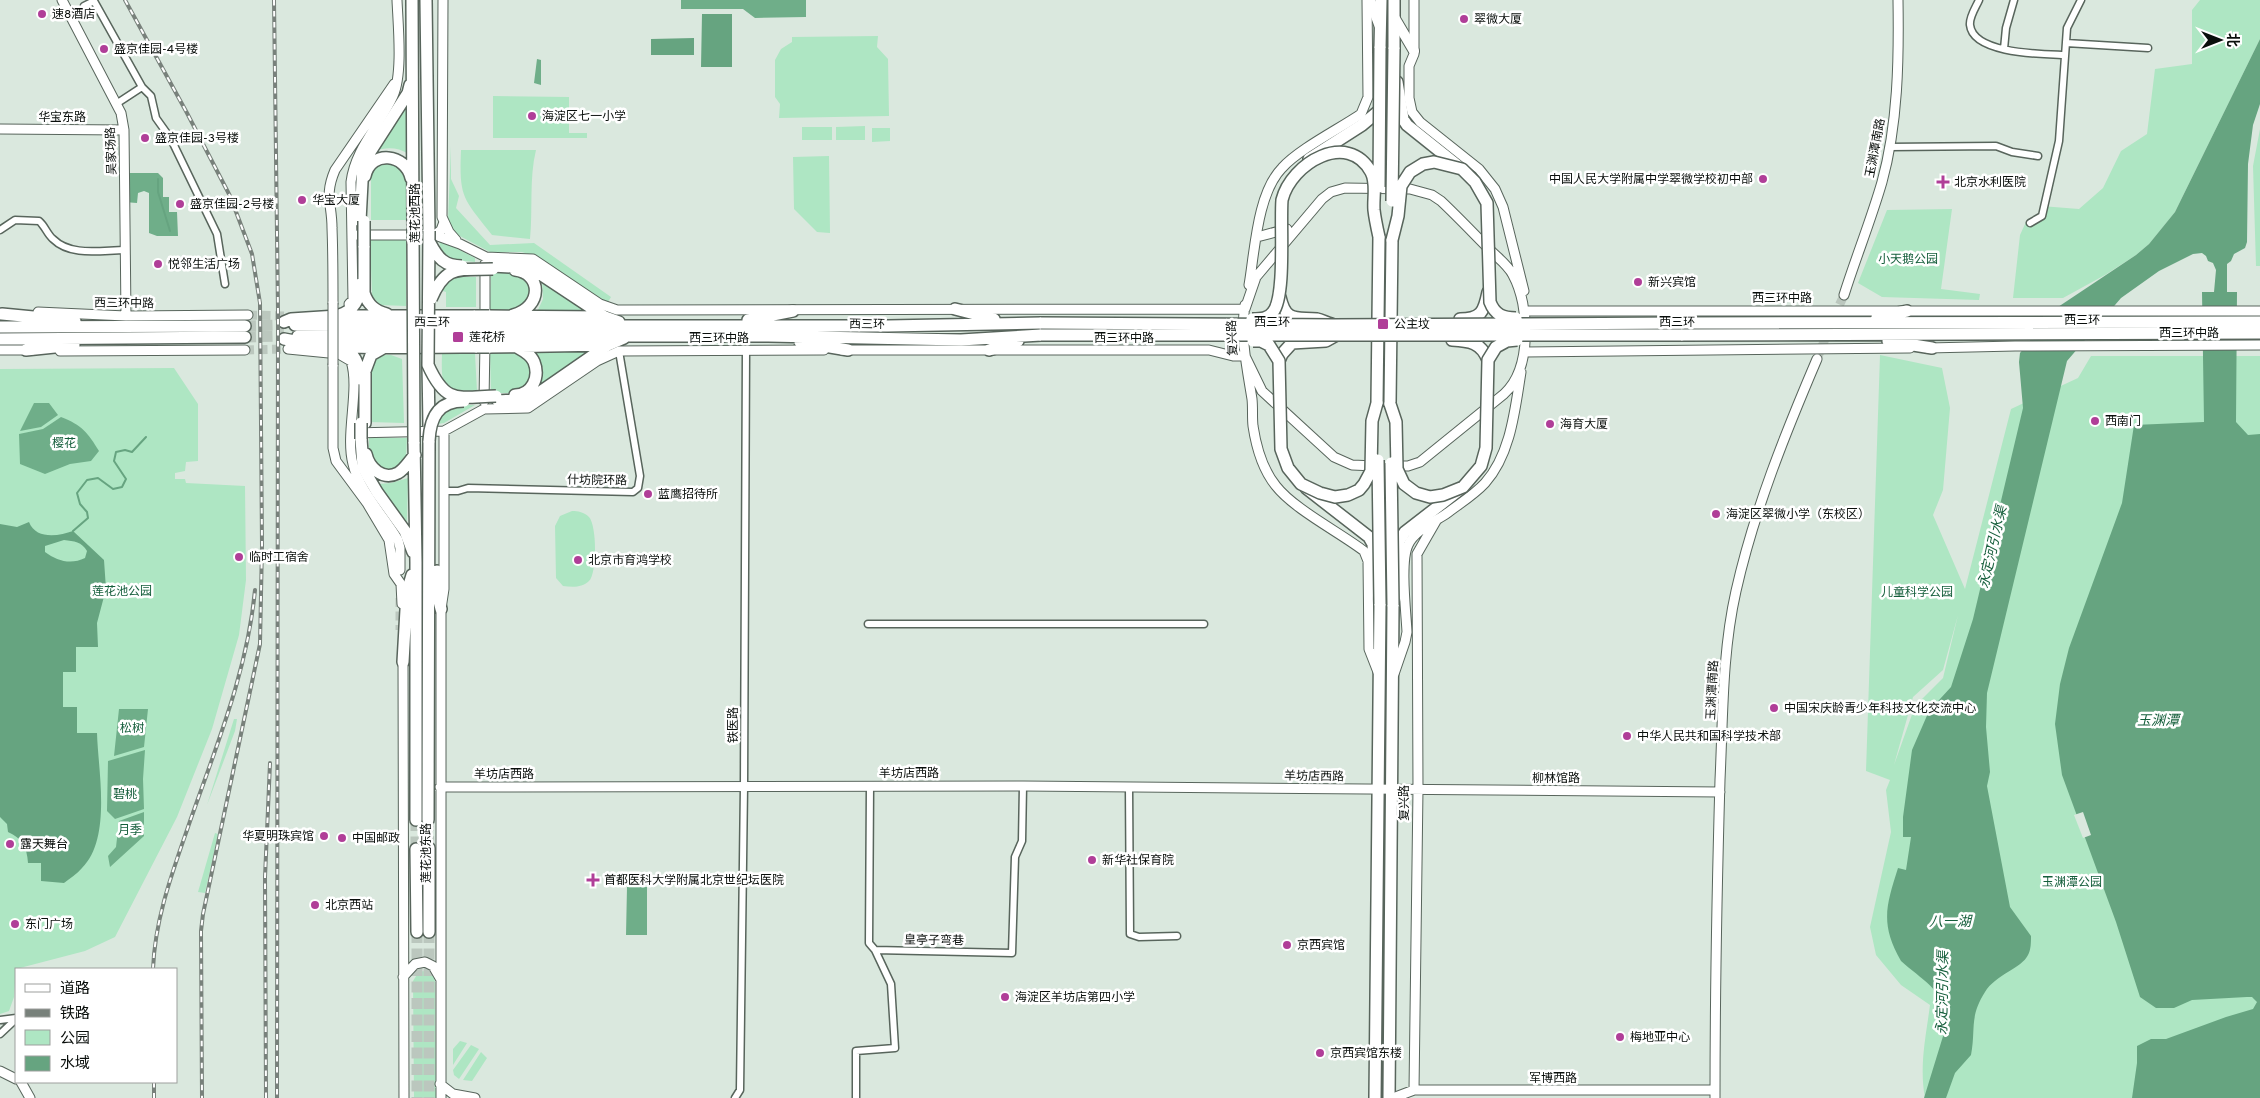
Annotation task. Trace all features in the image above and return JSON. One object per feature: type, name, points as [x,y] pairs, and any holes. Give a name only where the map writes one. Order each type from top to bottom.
[{"type":"highway","points":[[405,0],[412,35]]},
{"type":"highway","name":"莲花池西路","points":[[412,0],[414,442]]},
{"type":"highway","name":"莲花池西路","points":[[426,0],[431,235],[428,365],[429,426]]},
{"type":"highway","points":[[426,22],[432,0]]},
{"type":"highway","name":"复兴路","points":[[1375,1098],[1380,604],[1378,404],[1381,0]]},
{"type":"highway","name":"复兴路","points":[[1389,1098],[1393,676],[1390,404],[1395,6]]},
{"type":"highway","points":[[1393,605],[1398,587],[1398,547],[1402,536],[1463,487],[1480,466],[1486,448],[1488,360],[1485,352],[1474,342],[1442,340],[1434,330],[1449,319],[1473,319],[1478,316],[1485,306],[1488,292],[1489,221],[1487,203],[1475,182],[1462,169],[1407,126],[1402,119],[1394,62]]},
{"type":"highway","points":[[413,76],[408,93],[363,164],[362,221],[364,293],[366,299],[381,313],[476,331],[489,331],[506,317],[523,312],[532,305],[535,293],[533,283],[528,275],[521,271],[490,264],[450,273],[439,281],[429,303]]},
{"type":"highway","points":[[1279,361],[1282,354],[1292,343],[1326,341],[1334,330],[1318,319],[1291,317],[1282,307],[1280,297],[1282,200],[1286,186],[1311,157],[1362,125],[1380,110]]},
{"type":"highway","points":[[1300,168],[1318,158],[1334,153],[1349,154],[1361,160],[1370,170],[1374,181],[1374,211],[1379,237]]},
{"type":"highway","points":[[362,221],[365,182],[368,169],[373,163],[381,158],[388,157],[400,161],[409,171],[413,188]]},
{"type":"highway","points":[[1392,240],[1398,216],[1401,186],[1410,172],[1429,163],[1439,162],[1462,169]]},
{"type":"highway","points":[[428,365],[437,385],[450,395],[530,399],[629,330],[605,317],[531,268],[490,264],[452,266],[441,261],[431,235]]},
{"type":"highway","points":[[337,316],[353,307],[360,295],[363,246]]},
{"type":"highway","points":[[1488,292],[1492,307],[1502,317],[1529,318],[1539,329],[1531,339],[1504,342],[1496,347],[1488,360]]},
{"type":"highway","points":[[1280,297],[1277,307],[1267,317],[1251,319],[1239,330],[1250,341],[1266,342],[1274,350],[1279,361],[1281,449],[1291,473],[1312,495],[1370,536],[1373,544],[1375,586],[1380,604]]},
{"type":"highway","points":[[955,309],[1008,323]]},
{"type":"highway","points":[[727,325],[793,311]]},
{"type":"highway","points":[[1856,322],[1906,311]]},
{"type":"highway","points":[[1,314],[75,321],[113,321],[136,333]]},
{"type":"highway","points":[[396,316],[337,316],[291,319],[285,331],[306,344],[338,346],[388,346],[476,331],[489,331],[526,353],[534,361],[536,374],[534,385],[526,393],[452,402],[438,411],[429,426]]},
{"type":"highway","points":[[506,317],[605,317]]},
{"type":"highway","name":"西三环","points":[[629,330],[768,336],[961,340],[1038,335],[1239,330],[1539,329],[1681,323],[2108,322],[2199,328]]},
{"type":"highway","name":"西三环","points":[[2237,328],[2260,322]]},
{"type":"highway","name":"西三环","points":[[489,331],[629,330],[727,325],[888,326],[1008,323],[1239,330]]},
{"type":"highway","points":[[0,339],[246,326]]},
{"type":"highway","points":[[0,327],[136,333]]},
{"type":"highway","name":"西三环","points":[[1539,329],[1681,335],[1854,336],[2100,333],[2199,328],[2237,328],[2260,333]]},
{"type":"highway","name":"西三环","points":[[285,331],[476,331]]},
{"type":"highway","points":[[26,350],[76,344],[115,344],[136,333]]},
{"type":"highway","points":[[989,350],[1038,335]]},
{"type":"highway","points":[[768,336],[848,350]]},
{"type":"highway","points":[[1854,336],[1932,348]]},
{"type":"highway","points":[[515,346],[608,345]]},
{"type":"highway","points":[[338,346],[349,352],[358,363],[363,423]]},
{"type":"highway","points":[[388,346],[371,355],[366,365],[363,423],[359,436],[363,466],[367,475],[405,531],[416,562],[407,592],[403,662]]},
{"type":"highway","points":[[1301,484],[1320,493],[1335,497],[1354,493],[1364,484],[1371,470],[1372,421],[1378,404]]},
{"type":"highway","points":[[1390,404],[1396,422],[1397,469],[1404,484],[1416,493],[1430,497],[1443,495],[1463,487]]},
{"type":"highway","name":"莲花池东路","points":[[428,820],[429,426]]},
{"type":"highway","points":[[359,436],[370,464],[381,474],[397,474],[415,455]]},
{"type":"highway","name":"莲花池东路","points":[[414,442],[416,820]]},
{"type":"highway","points":[[430,541],[436,562],[438,597],[441,609]]},
{"type":"highway","name":"莲花池东路","points":[[428,848],[429,932]]},
{"type":"highway","name":"莲花池东路","points":[[416,849],[417,932]]},
{"type":"main road","points":[[1368,0],[1381,29]]},
{"type":"main road","points":[[1395,6],[1414,51]]},
{"type":"street","name":"吴家场路","points":[[62,0],[116,104],[124,130],[126,316]]},
{"type":"street","points":[[285,331],[348,307],[353,300],[351,182],[353,165],[394,95],[398,78],[397,0]]},
{"type":"street","points":[[443,0],[441,184],[442,218],[449,232],[460,244],[490,264],[533,259],[600,304],[617,310],[1245,309],[1256,277],[1327,195],[1337,189],[1410,189],[1432,195],[1442,201],[1508,268],[1516,284],[1524,311]]},
{"type":"street","name":"复兴路","points":[[1368,0],[1368,97],[1365,107],[1361,114],[1282,168],[1270,185],[1263,204],[1243,330],[1258,450],[1271,478],[1287,497],[1364,551],[1368,561],[1369,649],[1379,673]]},
{"type":"street","points":[[1245,356],[1262,391],[1338,460],[1356,466],[1408,466],[1420,462],[1504,394],[1513,382],[1525,352],[1524,291],[1518,264],[1503,207],[1494,189],[1479,169],[1420,122],[1412,112],[1409,98],[1410,66],[1414,51],[1414,0]]},
{"type":"street","name":"玉渊潭南路","points":[[1844,294],[1882,182],[1889,147],[1895,110],[1898,0]]},
{"type":"street","points":[[1979,0],[1970,24],[1972,34],[1979,41],[2004,49],[2064,55]]},
{"type":"street","points":[[2004,49],[2006,28],[2014,0]]},
{"type":"street","points":[[2030,223],[2042,216],[2056,163],[2067,28],[2081,0]]},
{"type":"street","points":[[2067,35],[2086,0]]},
{"type":"street","points":[[84,6],[94,1],[142,87],[151,96],[156,118],[171,140],[217,234],[225,284]]},
{"type":"street","points":[[2066,43],[2148,48]]},
{"type":"street","points":[[398,78],[335,170],[329,186],[328,204],[332,225],[333,448],[336,461],[398,540],[400,570]]},
{"type":"street","points":[[116,104],[142,87]]},
{"type":"street","name":"华宝东路","points":[[0,129],[124,130]]},
{"type":"street","points":[[1889,147],[1996,146],[2012,152],[2038,156]]},
{"type":"street","points":[[0,230],[15,220],[39,221],[51,238],[62,247],[72,250],[125,250]]},
{"type":"street","points":[[431,235],[441,230],[444,222]]},
{"type":"street","points":[[1257,237],[1301,224]]},
{"type":"street","points":[[353,235],[431,235],[460,244]]},
{"type":"street","points":[[484,409],[490,264]]},
{"type":"street","points":[[1208,309],[1209,350]]},
{"type":"street","name":"西三环中路","points":[[2237,328],[2260,310]]},
{"type":"street","name":"西三环中路","points":[[1524,311],[2130,311],[2199,328]]},
{"type":"street","points":[[1540,311],[1540,352]]},
{"type":"street","points":[[1568,311],[1568,351]]},
{"type":"street","name":"西三环中路","points":[[1,314],[28,312],[126,316],[246,326]]},
{"type":"street","name":"西三环中路","points":[[1932,348],[2089,345],[2199,328],[2237,328],[2260,345]]},
{"type":"street","points":[[285,331],[339,354],[350,361],[359,436],[352,463],[357,478],[370,502]]},
{"type":"street","name":"西三环中路","points":[[359,436],[444,431],[484,409],[528,408],[597,361],[619,350],[989,350],[1056,348],[1076,351],[1209,350],[1233,356],[1245,356]]},
{"type":"street","points":[[1525,352],[1932,348]]},
{"type":"street","points":[[0,350],[245,350]]},
{"type":"street","name":"什坊院环路","points":[[444,491],[458,491],[468,488],[633,492],[638,488],[640,476],[619,350]]},
{"type":"street","name":"铁医路","points":[[735,1098],[740,1090],[744,786],[746,350]]},
{"type":"street","name":"复兴路","points":[[1393,676],[1406,642],[1406,550],[1412,539],[1480,488],[1497,465],[1508,439],[1525,352]]},
{"type":"street","name":"玉渊潭南路","points":[[1715,1094],[1720,792],[1724,679],[1736,592],[1746,551],[1783,439],[1817,359]]},
{"type":"street","name":"莲花池东路","points":[[442,1091],[440,787],[441,609],[444,590],[444,431]]},
{"type":"street","name":"莲花池东路","points":[[370,502],[389,540],[394,574],[401,584],[403,662],[404,1098]]},
{"type":"street","name":"复兴路","points":[[1414,1090],[1418,789],[1417,554],[1436,521]]},
{"type":"street","points":[[868,624],[1204,624]]},
{"type":"street","points":[[856,1098],[856,1051],[895,1048],[892,984],[875,950],[869,943],[870,786]]},
{"type":"street","name":"羊坊店西路","points":[[440,787],[1023,786],[1392,789]]},
{"type":"street","name":"皇亭子弯巷","points":[[875,950],[1012,953],[1015,857],[1022,841],[1023,786]]},
{"type":"street","points":[[1129,787],[1130,934],[1139,937],[1177,936]]},
{"type":"street","name":"柳林馆路","points":[[1392,789],[1720,792]]},
{"type":"street","points":[[403,977],[415,964],[425,962],[433,966],[440,978]]},
{"type":"street","points":[[0,1020],[15,1018]]},
{"type":"street","points":[[0,1034],[15,1019]]},
{"type":"street","points":[[0,1071],[15,1078]]},
{"type":"street","points":[[21,1083],[30,1098]]},
{"type":"street","name":"军博西路","points":[[1393,1098],[1414,1090],[1715,1094]]},
{"type":"street","points":[[1421,1098],[1430,1090]]},
{"type":"street","points":[[442,1091],[475,1098]]},
{"type":"green space","points":[[681,0],[806,0],[806,17],[755,18],[743,9],[681,9]]},
{"type":"green space","points":[[2200,0],[2260,0],[2260,39],[2175,212],[2149,244],[2136,255],[2063,298],[2013,298],[2020,235],[2026,222],[2038,217],[2041,206],[2079,209],[2103,188],[2121,151],[2147,134],[2155,69],[2192,64],[2192,10]]},
{"type":"green space","points":[[878,36],[877,47],[888,59],[889,116],[779,118],[780,104],[775,97],[775,60],[781,49],[792,42],[792,37]]},
{"type":"green space","points":[[537,59],[541,60],[541,85],[534,83]]},
{"type":"green space","points":[[493,96],[569,97],[569,133],[587,133],[587,138],[493,138]]},
{"type":"green space","points":[[408,104],[409,154],[392,148],[374,151],[404,105]]},
{"type":"green space","points":[[865,126],[865,140],[836,140],[836,127]]},
{"type":"green space","points":[[802,127],[832,127],[832,140],[802,140]]},
{"type":"green space","points":[[872,128],[890,128],[890,141],[872,142]]},
{"type":"green space","points":[[2260,129],[2260,266],[2256,266],[2253,166]]},
{"type":"green space","points":[[451,146],[451,179],[459,196],[456,208],[490,245],[534,243],[611,297],[608,302],[603,302],[534,256],[522,252],[490,252],[456,234],[448,221]]},
{"type":"green space","points":[[461,150],[536,150],[532,183],[530,239],[492,235],[482,223],[469,205],[462,188]]},
{"type":"green space","points":[[829,156],[830,233],[817,232],[794,209],[793,157]]},
{"type":"green space","points":[[391,160],[409,177],[407,220],[371,220],[371,174],[378,165]]},
{"type":"green space","points":[[124,173],[158,173],[163,178],[163,197],[169,197],[169,212],[177,212],[178,236],[157,236],[149,233],[149,193],[144,191],[138,193],[137,203],[124,202]]},
{"type":"green space","name":"小天鹅公园","points":[[1952,209],[1941,289],[1980,294],[1979,300],[1882,297],[1858,283],[1887,210]]},
{"type":"green space","points":[[439,239],[475,258],[475,262],[455,260],[441,253]]},
{"type":"green space","points":[[370,240],[406,240],[406,306],[380,305],[372,296]]},
{"type":"green space","points":[[491,273],[519,273],[530,285],[532,299],[516,311],[490,310]]},
{"type":"green space","points":[[476,277],[476,307],[446,307],[446,292],[443,291],[443,286],[452,278]]},
{"type":"green space","points":[[542,278],[592,312],[537,312],[543,299]]},
{"type":"green space","points":[[593,350],[540,387],[543,368],[534,351]]},
{"type":"green space","points":[[490,352],[513,352],[526,360],[533,376],[520,393],[491,393]]},
{"type":"green space","points":[[442,354],[475,354],[477,391],[457,390],[446,385],[442,374]]},
{"type":"green space","points":[[391,355],[402,359],[404,423],[369,422],[368,381],[370,365],[377,357]]},
{"type":"green space","name":"玉渊潭公园","points":[[1880,355],[1942,368],[1950,408],[1943,490],[1933,515],[1965,589],[2011,409],[2078,378],[2091,356],[2260,356],[2260,1098],[1925,1098],[1923,1063],[1930,1005],[1901,985],[1876,955],[1870,927],[1891,832],[1886,790],[1890,780],[1866,771]],"holes":[[[1958,615],[1943,678],[1915,706],[1894,765],[1913,697],[1943,670]]]},
{"type":"green space","name":"莲花池公园","points":[[174,368],[198,404],[198,461],[186,462],[185,471],[175,473],[175,479],[185,479],[186,483],[245,486],[246,580],[239,635],[212,729],[177,817],[115,937],[85,951],[15,968],[14,997],[9,1011],[0,1014],[0,369]]},
{"type":"green space","points":[[34,403],[49,403],[58,415],[41,427],[20,431]]},
{"type":"green space","points":[[454,405],[475,405],[444,423],[438,424],[442,413]]},
{"type":"green space","name":"樱花","points":[[61,417],[84,430],[91,439],[99,451],[91,461],[70,464],[45,474],[20,464],[19,434],[43,429]]},
{"type":"green space","points":[[369,438],[407,438],[406,458],[394,470],[379,470],[369,449]]},
{"type":"green space","points":[[408,478],[407,521],[402,521],[378,484],[391,483]]},
{"type":"green space","points":[[572,511],[581,512],[589,517],[592,522],[595,539],[595,560],[592,576],[583,585],[573,587],[563,586],[556,578],[555,526],[560,516]]},
{"type":"green space","name":"松树","points":[[119,709],[148,709],[144,747],[114,756]]},
{"type":"green space","points":[[234,719],[237,719],[235,731],[207,805]]},
{"type":"green space","name":"碧桃","points":[[145,750],[143,779],[144,809],[115,819],[107,811],[108,761]]},
{"type":"green space","name":"月季","points":[[144,812],[144,836],[110,867],[108,856],[116,847],[119,821]]},
{"type":"green space","points":[[215,833],[218,834],[205,893],[198,892]]},
{"type":"green space","points":[[627,887],[647,887],[647,935],[626,935]]},
{"type":"green space","points":[[423,971],[433,976],[435,981],[436,1098],[414,1098],[413,981],[418,973]]},
{"type":"green space","points":[[460,1041],[467,1043],[453,1065],[453,1049]]},
{"type":"green space","points":[[471,1045],[479,1049],[459,1079],[454,1075],[453,1070]]},
{"type":"green space","points":[[481,1052],[487,1058],[472,1081],[463,1080]]},
{"type":"water","points":[[702,14],[732,14],[732,67],[701,67]]},
{"type":"water","points":[[694,38],[694,55],[651,55],[651,39]]},
{"type":"water","name":"玉渊潭","points":[[2260,39],[2260,104],[2253,125],[2248,164],[2247,242],[2245,248],[2234,254],[2231,261],[2227,264],[2227,292],[2237,292],[2236,422],[2248,435],[2260,434],[2260,1098],[2132,1098],[2137,1063],[2137,1046],[2151,1039],[2166,1039],[2253,1009],[2257,1002],[2252,997],[2192,1000],[2174,1008],[2156,1008],[2140,997],[2116,922],[2062,775],[2055,724],[2060,684],[2069,648],[2122,503],[2134,425],[2204,422],[2202,292],[2214,292],[2216,270],[2213,263],[2208,261],[2202,253],[2193,254],[2159,271],[2121,298],[2067,361],[1987,693],[1986,727],[1990,772],[1987,786],[2010,907],[2031,936],[2030,948],[2025,960],[1995,981],[1985,992],[1975,1016],[1971,1055],[1955,1073],[1946,1098],[1924,1098],[1948,1020],[1943,1002],[1938,994],[1901,961],[1894,948],[1888,925],[1888,904],[1898,868],[1906,870],[1911,837],[1903,837],[1903,817],[1912,750],[1929,711],[1951,687],[1973,619],[2023,408],[2020,353],[2055,309],[2136,255],[2149,244],[2175,212]]},
{"type":"water","points":[[29,522],[32,528],[42,534],[55,535],[73,531],[104,560],[106,589],[97,623],[98,647],[76,647],[76,672],[63,672],[63,707],[77,707],[77,733],[97,733],[101,785],[100,822],[97,840],[91,855],[80,870],[64,883],[41,881],[41,863],[28,863],[23,844],[17,837],[8,832],[7,824],[0,817],[0,524],[17,527]],"holes":[[[64,540],[83,546],[87,551],[85,558],[69,562],[54,558],[45,552],[45,546]]]},
{"type":"pier","points":[[2083,812],[2091,835],[2083,838],[2074,815]]},
{"type":"waterway","points":[[158,179],[158,192],[170,231]]},
{"type":"waterway","points":[[73,531],[88,518],[87,512],[80,504],[77,493],[87,480],[98,478],[113,489],[122,487],[126,479],[114,461],[116,452],[125,450],[132,452],[146,437]]},
{"type":"tunnel","points":[[1834,317],[1844,295]]},
{"type":"tunnel","points":[[248,315],[287,316]]},
{"type":"tunnel","points":[[245,326],[284,325]]},
{"type":"tunnel","points":[[1817,359],[1829,329]]},
{"type":"tunnel","points":[[245,337],[284,336]]},
{"type":"tunnel","points":[[245,350],[288,349]]},
{"type":"tunnel","points":[[400,598],[400,630]]},
{"type":"tunnel","points":[[416,820],[416,849]]},
{"type":"tunnel","points":[[428,820],[429,848]]},
{"type":"tunnel","points":[[417,932],[417,1098]]},
{"type":"tunnel","points":[[429,932],[429,1098]]},
{"type":"railway","points":[[125,0],[230,196],[252,254],[260,303],[262,545],[260,644],[203,914],[201,931],[202,1098]]},
{"type":"railway","points":[[274,0],[278,312],[277,1098]]},
{"type":"railway","points":[[153,968],[160,916],[181,847],[237,682],[245,652],[255,590]]},
{"type":"railway","points":[[266,1098],[265,877],[270,763]]},
{"type":"railway","points":[[154,1083],[154,1098]]},
{"type":"place","name":"速8酒店","points":[[42,14]]},
{"type":"place","name":"翠微大厦","points":[[1464,19]]},
{"type":"place","name":"盛京佳园-4号楼","points":[[104,49]]},
{"type":"place","name":"海淀区七一小学","points":[[532,116]]},
{"type":"place","name":"盛京佳园-3号楼","points":[[145,138]]},
{"type":"place","name":"中国人民大学附属中学翠微学校初中部","points":[[1763,179]]},
{"type":"place","name":"北京水利医院","points":[[1943,182]]},
{"type":"place","name":"华宝大厦","points":[[302,200]]},
{"type":"place","name":"盛京佳园-2号楼","points":[[180,204]]},
{"type":"place","name":"悦邻生活广场","points":[[158,264]]},
{"type":"place","name":"新兴宾馆","points":[[1638,282]]},
{"type":"place","name":"公主坟","points":[[1383,324]]},
{"type":"place","name":"莲花桥","points":[[458,337]]},
{"type":"place","name":"西南门","points":[[2095,421]]},
{"type":"place","name":"海育大厦","points":[[1550,424]]},
{"type":"place","name":"蓝鹰招待所","points":[[648,494]]},
{"type":"place","name":"海淀区翠微小学（东校区）","points":[[1716,514]]},
{"type":"place","name":"临时工宿舍","points":[[239,557]]},
{"type":"place","name":"北京市育鸿学校","points":[[578,560]]},
{"type":"place","name":"中国宋庆龄青少年科技文化交流中心","points":[[1774,708]]},
{"type":"place","name":"中华人民共和国科学技术部","points":[[1627,736]]},
{"type":"place","name":"华夏明珠宾馆","points":[[324,836]]},
{"type":"place","name":"中国邮政","points":[[342,838]]},
{"type":"place","name":"露天舞台","points":[[10,844]]},
{"type":"place","name":"新华社保育院","points":[[1092,860]]},
{"type":"place","name":"首都医科大学附属北京世纪坛医院","points":[[593,880]]},
{"type":"place","name":"北京西站","points":[[315,905]]},
{"type":"place","name":"东门广场","points":[[15,924]]},
{"type":"place","name":"京西宾馆","points":[[1287,945]]},
{"type":"place","name":"海淀区羊坊店第四小学","points":[[1005,997]]},
{"type":"place","name":"梅地亚中心","points":[[1620,1037]]},
{"type":"place","name":"京西宾馆东楼","points":[[1320,1053]]},
{"type":"water label","name":"永定河引水渠","points":[[1992,547]]},
{"type":"water label","name":"八一湖","points":[[1950,921]]},
{"type":"water label","name":"永定河引水渠","points":[[1942,993]]},
{"type":"park label","name":"儿童科学公园","points":[[1917,592]]}]
